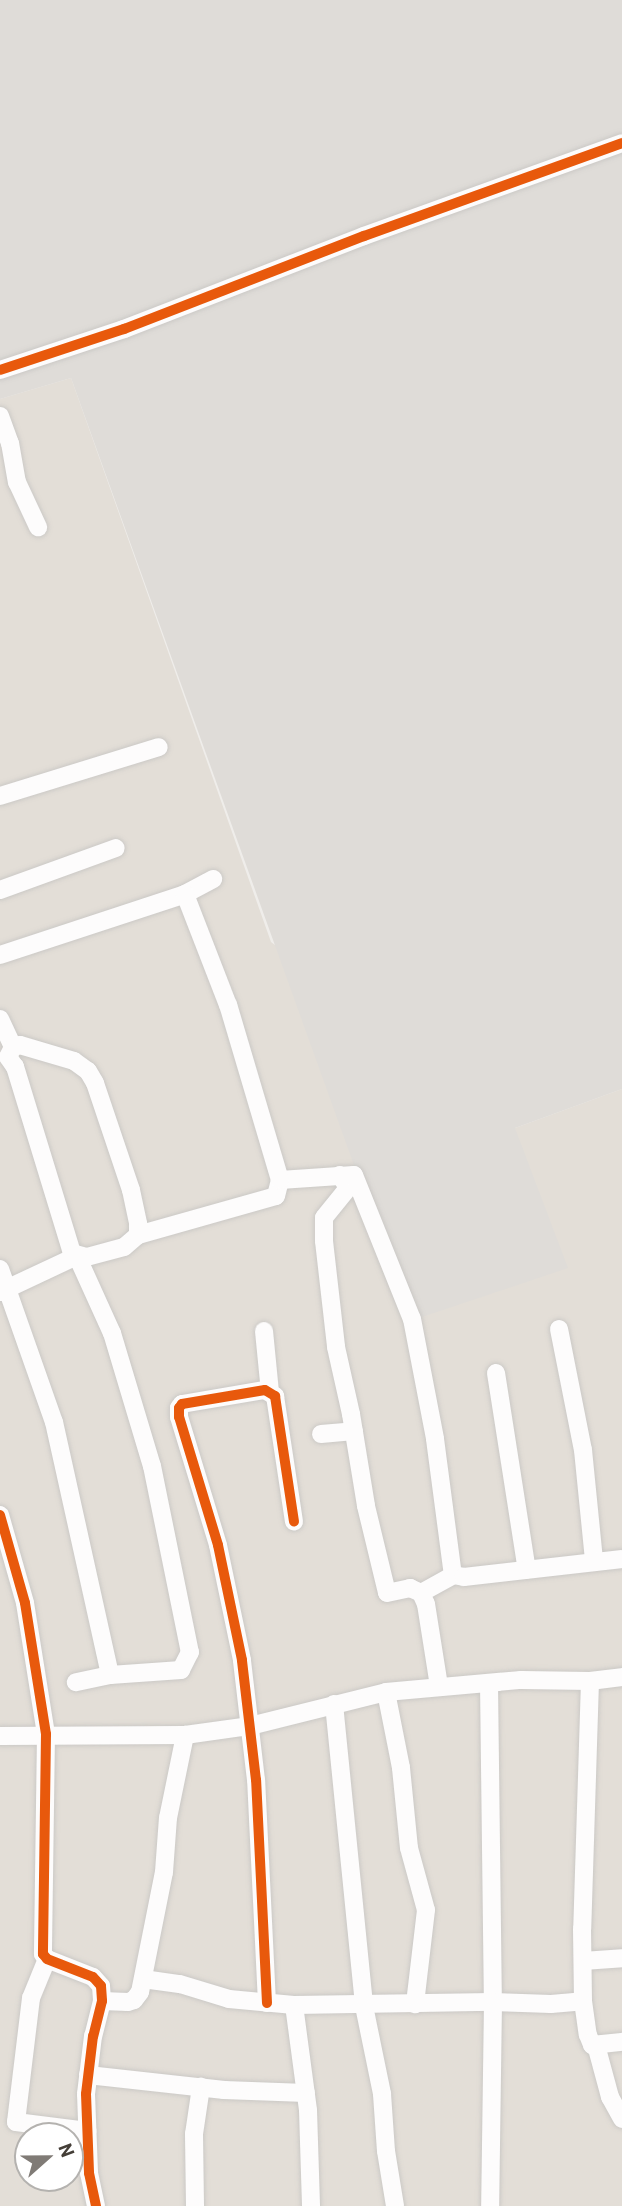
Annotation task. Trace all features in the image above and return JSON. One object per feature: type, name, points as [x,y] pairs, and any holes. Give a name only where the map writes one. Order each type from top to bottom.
[{"type":"street","points":[[0,370],[124,329],[364,236],[622,143]]},
{"type":"street","points":[[0,416],[10,443],[17,482],[38,527]]},
{"type":"street","points":[[0,796],[159,747]]},
{"type":"street","points":[[0,890],[117,848]]},
{"type":"street","points":[[0,955],[185,894],[213,879]]},
{"type":"street","points":[[4,1290],[77,1256],[113,1252],[133,1242],[138,1235],[276,1196],[280,1180],[228,1005],[185,894]]},
{"type":"street","points":[[0,1019],[7,1053],[15,1067],[64,1235],[72,1253],[77,1256],[113,1333],[148,1453],[190,1652],[181,1671],[110,1675],[76,1682]]},
{"type":"street","points":[[7,1053],[20,1045],[74,1061],[88,1071],[95,1083],[131,1190],[138,1235]]},
{"type":"street","points":[[340,1175],[348,1188],[324,1218],[324,1241],[336,1347],[354,1431],[366,1506],[387,1593],[410,1588],[421,1594],[426,1604],[439,1686]]},
{"type":"street","points":[[280,1180],[354,1175],[412,1320],[435,1439],[453,1576]]},
{"type":"street","points":[[0,1269],[4,1290],[54,1422],[110,1675]]},
{"type":"street","points":[[559,1329],[583,1450],[594,1561]]},
{"type":"street","points":[[264,1331],[270,1392],[278,1407],[295,1521]]},
{"type":"street","points":[[496,1373],[527,1570]]},
{"type":"street","points":[[267,2003],[250,1726],[242,1660],[229,1594],[179,1408],[182,1404],[253,1391],[270,1392]]},
{"type":"street","points":[[321,1434],[354,1431]]},
{"type":"street","points":[[0,1516],[25,1603],[46,1734],[47,1814],[41,1944],[47,1958],[97,1980],[101,1986],[102,2001],[88,2075],[89,2173],[96,2206]]},
{"type":"street","points":[[421,1594],[453,1576],[622,1559]]},
{"type":"street","points":[[0,1736],[185,1735],[250,1726],[386,1692],[439,1686],[590,1681],[622,1677]]},
{"type":"street","points":[[590,1681],[583,2001],[589,2041],[596,2045],[622,2042]]},
{"type":"street","points":[[489,1683],[493,2002],[491,2206]]},
{"type":"street","points":[[386,1692],[401,1768],[409,1848],[426,1909],[415,2004]]},
{"type":"street","points":[[334,1704],[364,2006],[382,2094],[386,2151],[396,2206]]},
{"type":"street","points":[[102,2001],[135,2000],[143,1979],[164,1872],[168,1818],[185,1735]]},
{"type":"street","points":[[47,1958],[31,1998],[16,2122],[88,2131]]},
{"type":"street","points":[[583,1961],[622,1958]]},
{"type":"street","points":[[143,1979],[180,1984],[212,1996],[294,2005],[493,2002],[551,2004],[583,2001]]},
{"type":"street","points":[[294,2005],[306,2093],[311,2206]]},
{"type":"street","points":[[596,2045],[610,2097],[622,2119]]},
{"type":"street","points":[[88,2075],[201,2087],[306,2093]]},
{"type":"street","points":[[195,2206],[194,2134],[201,2087]]},
{"type":"shaded area","points":[[0,0],[622,0],[622,1089],[515,1128],[568,1268],[410,1321],[71,378],[0,399]]},
{"type":"shaded area","points":[[71,378],[271,942],[515,1128],[622,1089],[622,2206],[0,2206],[0,399]]},
{"type":"cycle path","points":[[0,370],[124,329],[364,236],[622,143]]},
{"type":"cycle path","points":[[267,2003],[256,1780],[242,1660],[218,1545],[179,1417],[182,1404],[265,1390],[275,1396],[294,1522]]},
{"type":"cycle path","points":[[0,1515],[25,1603],[46,1734],[43,1954],[47,1959],[93,1977],[101,1986],[102,2001],[93,2036],[86,2094],[89,2173],[96,2206]]}]
